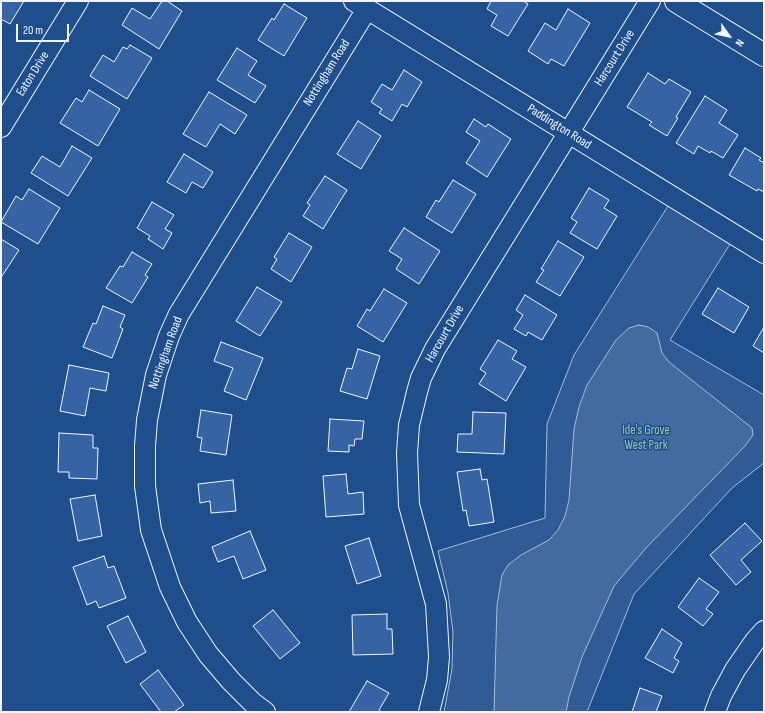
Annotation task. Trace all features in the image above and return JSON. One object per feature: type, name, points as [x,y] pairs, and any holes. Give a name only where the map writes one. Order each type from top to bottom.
[{"type":"main road","points":[[676,1],[764,55]]},
{"type":"street","name":"Eaton Drive","points":[[1,127],[78,1]]},
{"type":"street","name":"Harcourt Drive","points":[[429,712],[437,680],[439,657],[436,604],[409,505],[407,453],[409,425],[421,378],[435,349],[650,1]]},
{"type":"street","name":"Paddington Road","points":[[361,5],[764,253]]},
{"type":"street","name":"Nottingham Road","points":[[265,712],[253,703],[231,681],[208,654],[187,622],[170,587],[151,530],[145,486],[145,446],[147,420],[156,375],[169,336],[179,314],[361,5]]},
{"type":"street","points":[[715,712],[721,696],[735,670],[755,640],[764,631]]},
{"type":"shaded area","name":"Ide's Grove West Park","points":[[668,206],[730,244],[670,340],[764,395],[764,463],[732,488],[634,594],[587,712],[444,712],[452,669],[453,632],[448,593],[438,551],[545,518],[547,424],[574,355]]},
{"type":"shaded area","points":[[639,325],[648,327],[657,333],[662,353],[669,362],[752,428],[753,435],[745,446],[646,548],[614,586],[582,657],[569,697],[566,712],[494,712],[497,605],[502,575],[508,565],[521,555],[549,540],[558,530],[565,516],[569,500],[574,429],[579,407],[587,385],[616,340],[629,328]]},
{"type":"building","points":[[1,1],[24,1],[10,24],[1,19]]},
{"type":"building","points":[[162,1],[167,1],[182,11],[159,49],[122,25],[132,8],[150,19]]},
{"type":"building","points":[[491,1],[523,1],[528,4],[508,36],[491,26],[497,15],[487,9]]},
{"type":"building","points":[[284,4],[307,18],[284,56],[258,40],[272,18],[274,20]]},
{"type":"building","points":[[568,9],[590,23],[564,66],[551,59],[548,64],[528,51],[545,23],[556,30]]},
{"type":"building","points":[[130,45],[152,58],[127,99],[90,76],[103,55],[114,62],[123,47],[127,49]]},
{"type":"building","points":[[237,48],[257,61],[248,75],[266,86],[255,103],[217,80]]},
{"type":"building","points":[[404,70],[422,82],[407,107],[402,104],[392,121],[379,113],[382,109],[371,102],[382,84],[392,90]]},
{"type":"building","points":[[648,73],[665,84],[669,79],[691,92],[667,136],[649,125],[652,122],[627,107]]},
{"type":"building","points":[[89,90],[120,109],[98,146],[60,123],[76,98],[82,102]]},
{"type":"building","points":[[209,92],[247,115],[235,134],[220,124],[206,147],[183,134]]},
{"type":"building","points":[[705,96],[727,110],[719,123],[738,135],[723,158],[698,146],[694,154],[676,143]]},
{"type":"building","points":[[474,119],[486,127],[488,124],[511,139],[487,177],[466,163],[480,141],[466,132]]},
{"type":"building","points":[[358,121],[381,136],[361,169],[337,154]]},
{"type":"building","points":[[72,146],[92,158],[68,196],[31,173],[42,156],[60,167]]},
{"type":"building","points":[[745,148],[761,158],[759,160],[764,163],[764,192],[758,189],[757,191],[729,175]]},
{"type":"building","points":[[184,154],[213,172],[203,188],[192,182],[186,193],[167,182]]},
{"type":"building","points":[[325,176],[347,190],[323,229],[303,216],[310,205],[307,203]]},
{"type":"building","points":[[453,180],[476,194],[452,233],[426,217],[436,200],[439,202]]},
{"type":"building","points":[[589,188],[609,200],[604,208],[617,216],[597,249],[570,233],[577,222],[571,218]]},
{"type":"building","points":[[29,189],[60,208],[38,244],[1,222],[16,196],[22,200]]},
{"type":"building","points":[[152,202],[174,215],[165,229],[172,233],[163,249],[148,239],[150,236],[137,228]]},
{"type":"building","points":[[404,228],[440,251],[419,284],[396,269],[402,259],[389,251]]},
{"type":"building","points":[[289,233],[312,247],[291,282],[271,269],[277,259],[274,257]]},
{"type":"building","points":[[1,239],[19,250],[2,276],[1,276]]},
{"type":"building","points":[[558,241],[584,257],[560,296],[536,282],[544,270],[541,269]]},
{"type":"building","points":[[132,252],[152,264],[145,275],[148,277],[132,303],[106,288],[120,266],[123,267]]},
{"type":"building","points":[[257,287],[282,302],[260,336],[236,321]]},
{"type":"building","points":[[718,288],[749,307],[734,333],[702,314]]},
{"type":"building","points":[[384,289],[407,303],[383,342],[357,326],[367,309],[370,311]]},
{"type":"building","points":[[525,295],[557,315],[542,340],[528,332],[526,336],[514,329],[523,315],[516,310]]},
{"type":"building","points":[[103,306],[125,315],[120,327],[123,329],[112,358],[83,347],[93,323],[96,324]]},
{"type":"building","points":[[764,327],[764,353],[753,346]]},
{"type":"building","points":[[498,340],[517,351],[512,359],[526,367],[506,401],[479,384],[486,373],[480,369]]},
{"type":"building","points":[[221,342],[263,358],[246,400],[224,391],[233,368],[214,361]]},
{"type":"building","points":[[358,349],[380,356],[367,399],[340,391],[347,368],[352,369]]},
{"type":"building","points":[[69,365],[109,373],[106,391],[90,388],[85,416],[60,411]]},
{"type":"building","points":[[201,410],[232,415],[226,455],[200,451],[202,438],[197,437]]},
{"type":"building","points":[[473,412],[506,413],[504,454],[457,452],[458,434],[472,434]]},
{"type":"building","points":[[330,419],[364,421],[362,439],[355,439],[354,446],[349,445],[349,452],[328,451]]},
{"type":"building","points":[[59,433],[93,435],[93,448],[98,448],[97,479],[69,478],[69,472],[58,472]]},
{"type":"building","points":[[480,469],[482,480],[487,479],[494,522],[469,526],[466,510],[463,511],[457,472]]},
{"type":"building","points":[[346,474],[348,494],[363,492],[364,514],[326,517],[323,476]]},
{"type":"building","points":[[233,480],[236,511],[211,513],[210,501],[200,503],[198,484]]},
{"type":"building","points":[[95,495],[102,536],[78,541],[70,499]]},
{"type":"building","points":[[745,523],[762,541],[741,560],[751,572],[736,585],[710,555]]},
{"type":"building","points":[[250,531],[266,570],[243,579],[234,556],[218,562],[212,547]]},
{"type":"building","points":[[369,538],[381,576],[357,584],[345,546]]},
{"type":"building","points":[[104,556],[108,568],[114,566],[126,598],[99,608],[96,601],[87,605],[73,567]]},
{"type":"building","points":[[699,578],[719,592],[706,609],[713,614],[703,626],[678,607]]},
{"type":"building","points":[[273,610],[300,643],[280,659],[253,626]]},
{"type":"building","points":[[387,614],[387,629],[392,629],[393,654],[353,655],[352,615]]},
{"type":"building","points":[[128,616],[146,652],[126,663],[107,626]]},
{"type":"building","points":[[662,629],[682,643],[674,658],[679,661],[673,673],[645,658]]},
{"type":"building","points":[[158,670],[184,705],[174,712],[161,712],[140,684]]},
{"type":"building","points":[[367,681],[389,693],[379,710],[382,712],[349,712]]},
{"type":"building","points":[[640,688],[662,696],[656,712],[632,712]]}]
